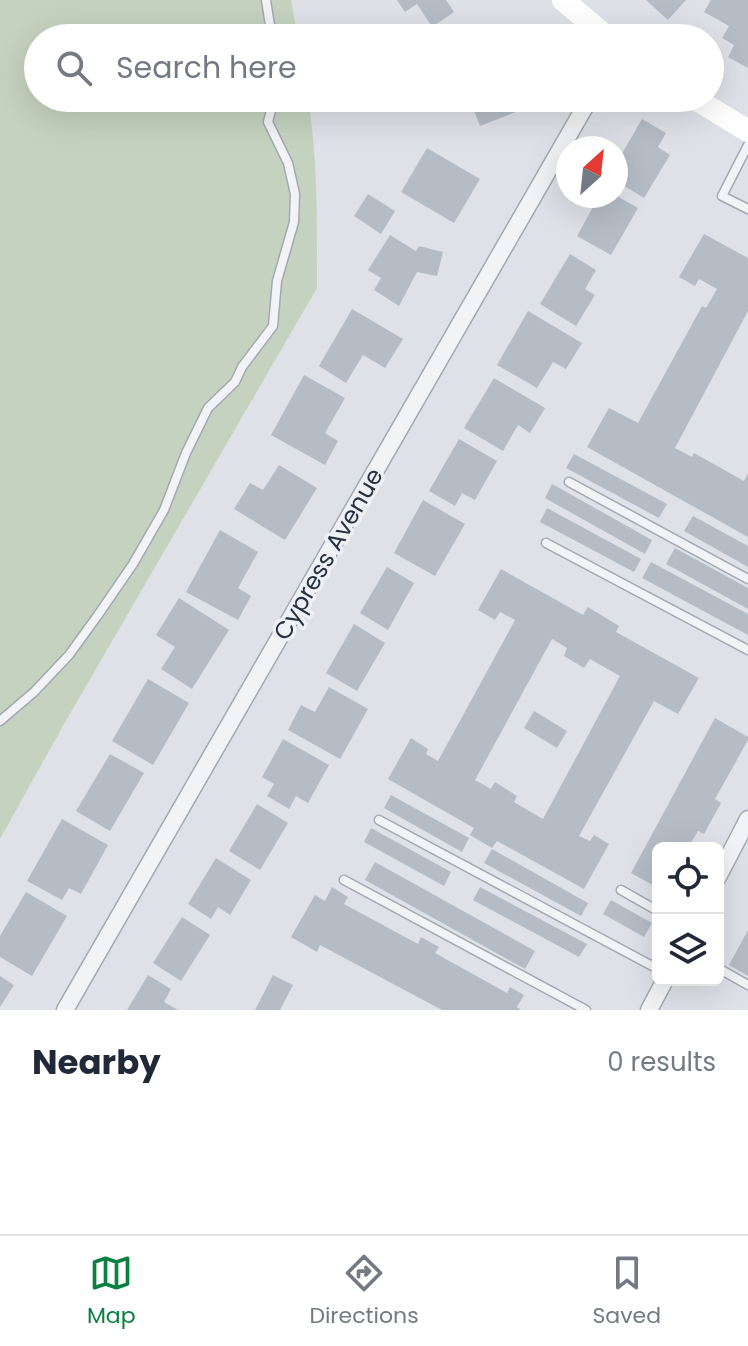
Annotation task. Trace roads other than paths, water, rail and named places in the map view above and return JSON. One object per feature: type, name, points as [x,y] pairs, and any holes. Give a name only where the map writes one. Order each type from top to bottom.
[{"type":"street","points":[[563,0],[591,24]]},
{"type":"street","name":"Cypress Avenue","points":[[65,1010],[582,112]]},
{"type":"street","points":[[717,112],[748,131]]},
{"type":"street","points":[[724,865],[748,819]]},
{"type":"street","points":[[649,1010],[662,986]]},
{"type":"lane","points":[[266,0],[270,24]]},
{"type":"lane","points":[[0,721],[34,692],[69,655],[98,615],[133,564],[164,510],[208,408],[235,382],[242,367],[273,326],[277,281],[294,222],[295,194],[288,163],[268,122],[270,112]]},
{"type":"lane","points":[[748,145],[722,196],[748,209]]},
{"type":"lane","points":[[569,482],[748,579]]},
{"type":"lane","points":[[546,543],[748,650]]},
{"type":"lane","points":[[379,820],[652,966]]},
{"type":"lane","points":[[344,880],[586,1010]]},
{"type":"lane","points":[[621,890],[652,908]]},
{"type":"lane","points":[[724,971],[748,985]]}]
